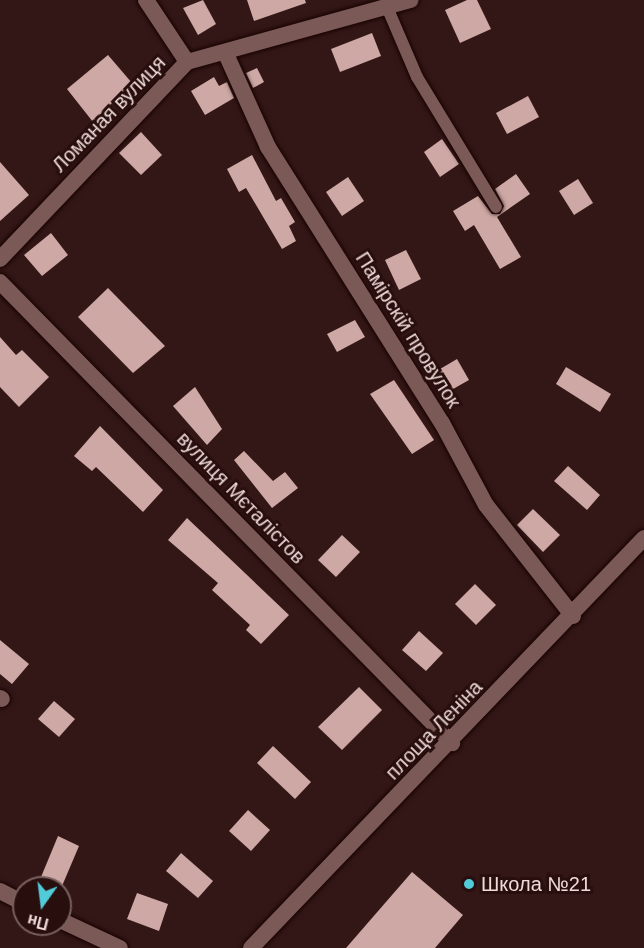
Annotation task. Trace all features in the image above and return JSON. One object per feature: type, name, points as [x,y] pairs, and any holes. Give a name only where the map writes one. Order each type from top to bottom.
[{"type":"street","points":[[146,0],[187,62]]},
{"type":"street","name":"Ломаная вулиця","points":[[0,259],[187,62],[226,54],[411,0]]},
{"type":"street","name":"Памірскій провулок","points":[[226,54],[268,147],[442,423],[486,505],[573,616]]},
{"type":"street","name":"вулиця Мєталістов","points":[[0,282],[452,743]]},
{"type":"street","name":"площа Леніна","points":[[251,948],[452,743],[644,538]]},
{"type":"street","points":[[72,926],[120,948]]},
{"type":"lane","points":[[387,7],[417,77],[496,207]]},
{"type":"building","points":[[203,0],[216,24],[198,35],[183,8]]},
{"type":"building","points":[[247,0],[305,0],[306,3],[254,21]]},
{"type":"building","points":[[467,0],[477,0],[491,29],[460,43],[445,10]]},
{"type":"building","points":[[372,33],[381,56],[340,72],[331,49]]},
{"type":"building","points":[[108,55],[132,83],[93,122],[67,89]]},
{"type":"building","points":[[257,68],[264,82],[253,88],[246,73]]},
{"type":"building","points":[[214,77],[219,86],[227,82],[234,98],[205,115],[191,91]]},
{"type":"building","points":[[528,96],[539,117],[507,134],[496,113]]},
{"type":"building","points":[[141,132],[162,155],[141,175],[119,153]]},
{"type":"building","points":[[442,139],[459,164],[440,177],[424,152]]},
{"type":"building","points":[[252,155],[276,201],[281,198],[295,222],[289,226],[296,241],[282,249],[246,188],[239,192],[227,169]]},
{"type":"building","points":[[0,162],[29,195],[0,221]]},
{"type":"building","points":[[516,174],[530,194],[497,217],[521,257],[500,269],[474,225],[465,231],[453,211],[478,196],[492,214],[500,214],[504,206],[495,189]]},
{"type":"building","points":[[348,177],[364,201],[342,216],[326,192]]},
{"type":"building","points":[[578,179],[593,203],[574,215],[559,191]]},
{"type":"building","points":[[51,233],[68,255],[42,276],[24,255]]},
{"type":"building","points":[[406,250],[421,279],[399,290],[385,260]]},
{"type":"building","points":[[108,288],[165,346],[133,373],[78,317]]},
{"type":"building","points":[[355,320],[365,337],[337,352],[327,334]]},
{"type":"building","points":[[0,337],[16,355],[22,350],[49,377],[19,407],[0,387]]},
{"type":"building","points":[[457,359],[469,380],[446,393],[435,372]]},
{"type":"building","points":[[566,367],[611,394],[600,412],[556,384]]},
{"type":"building","points":[[394,380],[434,440],[412,454],[370,394]]},
{"type":"building","points":[[195,387],[222,429],[207,445],[173,406]]},
{"type":"building","points":[[100,426],[163,490],[143,512],[96,467],[92,471],[74,456]]},
{"type":"building","points":[[244,451],[273,481],[285,472],[298,488],[272,508],[234,460]]},
{"type":"building","points":[[568,466],[600,495],[587,510],[554,481]]},
{"type":"building","points":[[533,509],[560,535],[543,552],[517,525]]},
{"type":"building","points":[[187,518],[289,615],[261,644],[246,630],[250,625],[212,590],[218,583],[168,540]]},
{"type":"building","points":[[342,535],[360,552],[336,577],[318,560]]},
{"type":"building","points":[[475,584],[496,605],[476,625],[455,604]]},
{"type":"building","points":[[419,631],[443,653],[426,671],[402,650]]},
{"type":"building","points":[[0,640],[29,664],[12,684],[0,674]]},
{"type":"building","points":[[359,687],[382,710],[342,750],[318,727]]},
{"type":"building","points":[[54,701],[75,719],[59,737],[38,719]]},
{"type":"building","points":[[273,746],[311,782],[295,799],[257,763]]},
{"type":"building","points":[[248,810],[270,830],[251,851],[229,831]]},
{"type":"building","points":[[58,836],[79,846],[66,876],[41,876]]},
{"type":"building","points":[[181,853],[213,881],[198,898],[166,871]]},
{"type":"building","points":[[412,872],[463,915],[435,948],[346,948]]},
{"type":"building","points":[[137,893],[168,904],[159,931],[127,919]]},
{"type":"place","name":"Школа №21","points":[[469,884]]}]
